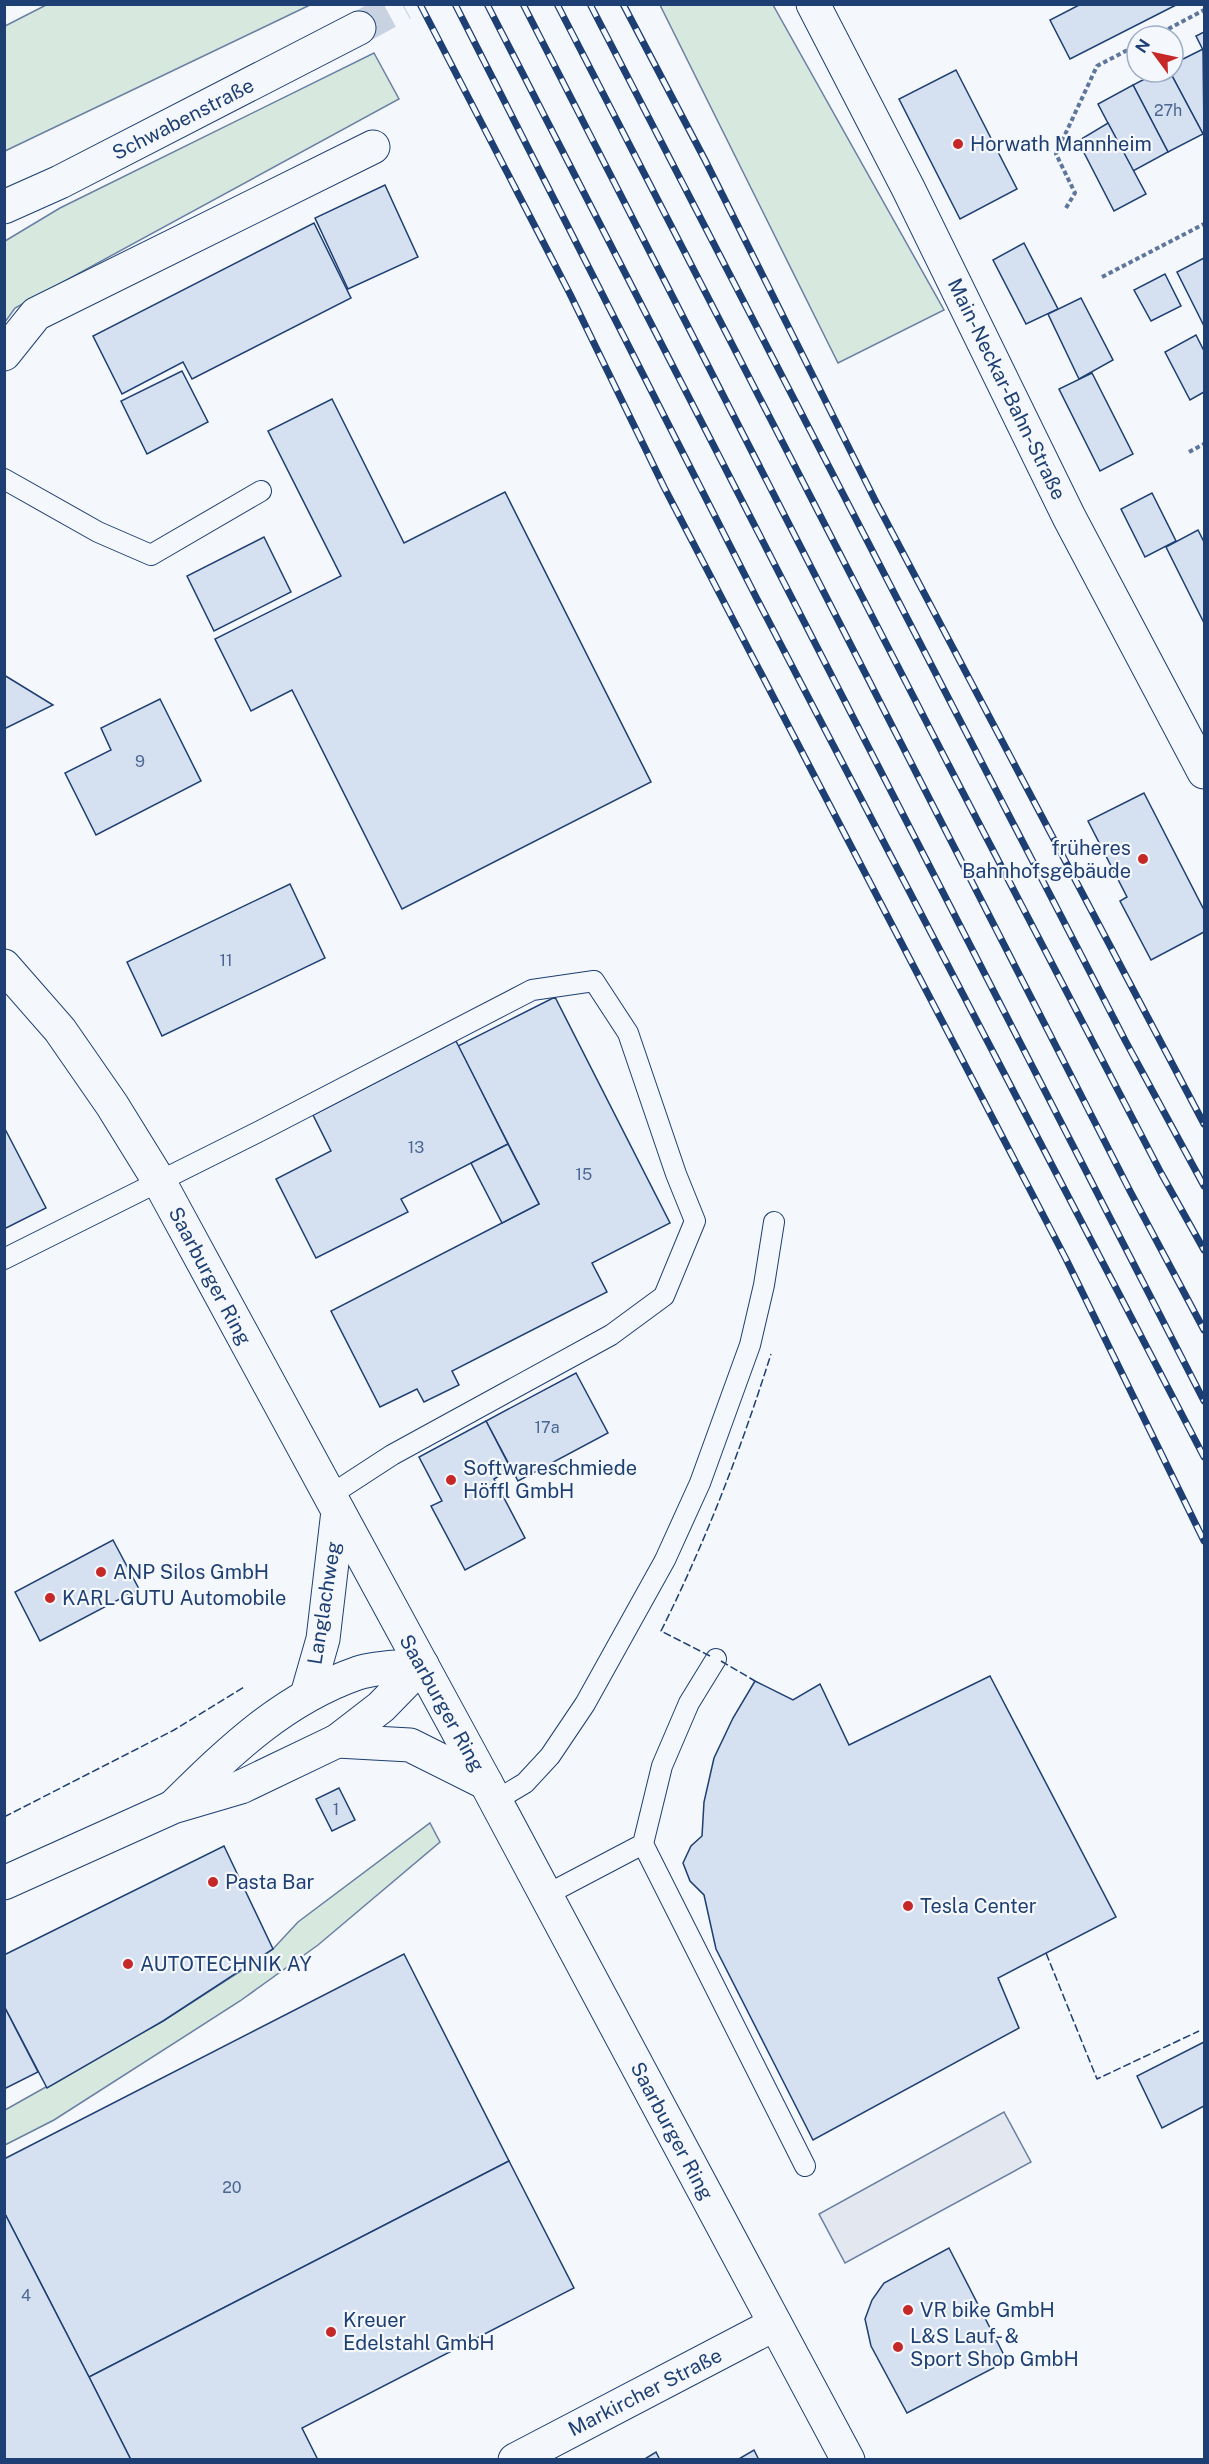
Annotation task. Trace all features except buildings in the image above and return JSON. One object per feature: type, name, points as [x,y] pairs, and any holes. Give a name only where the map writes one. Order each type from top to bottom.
[{"type":"street","name":"Main-Neckar-Bahn-Straße","points":[[813,4],[908,188],[1069,517],[1204,772]]},
{"type":"street","name":"Schwabenstraße","points":[[4,207],[60,182],[359,28]]},
{"type":"street","points":[[4,354],[36,314],[373,147]]},
{"type":"street","name":"Saarburger Ring","points":[[4,966],[60,1030],[112,1105],[159,1181],[491,1792],[848,2460]]},
{"type":"street","name":"Langlachweg","points":[[307,1695],[323,1639],[334,1504]]},
{"type":"street","name":"Langlachweg","points":[[173,1807],[244,1738],[307,1695],[360,1672],[422,1665]]},
{"type":"street","name":"Langlachweg","points":[[4,1883],[173,1807],[241,1787],[337,1741],[381,1707],[422,1665]]},
{"type":"street","name":"Langlachweg","points":[[337,1741],[410,1745],[491,1792]]},
{"type":"street","name":"Markircher Straße","points":[[515,2460],[775,2324]]},
{"type":"lane","points":[[4,479],[98,532],[151,555],[261,491]]},
{"type":"lane","points":[[4,1259],[532,990],[594,981],[628,1033],[676,1174],[695,1221],[664,1296],[611,1335],[392,1455],[334,1504]]},
{"type":"lane","points":[[491,1792],[525,1783],[550,1756],[585,1704],[665,1560],[700,1483],[750,1345],[764,1285],[774,1222]]},
{"type":"lane","points":[[717,1659],[689,1703],[662,1766],[644,1844],[805,2166]]},
{"type":"lane","points":[[546,1895],[644,1844]]},
{"type":"path","points":[[1178,24],[1204,10]]},
{"type":"path","points":[[1066,208],[1075,193],[1056,154],[1097,66],[1125,51]]},
{"type":"path","points":[[1102,277],[1204,224]]},
{"type":"path","points":[[1190,452],[1204,444]]},
{"type":"shaded area","points":[[48,4],[310,5],[5,151],[5,26]]},
{"type":"shaded area","points":[[660,5],[773,5],[944,310],[838,363]]},
{"type":"shaded area","points":[[374,53],[399,99],[15,308],[5,322],[5,241],[60,208]]},
{"type":"shaded area","points":[[430,1823],[440,1842],[318,1945],[240,2001],[54,2120],[5,2145],[5,2110],[163,2021],[236,1974],[273,1949],[298,1922]]},
{"type":"shaded area","points":[[1004,2112],[1031,2162],[845,2263],[819,2214]]},
{"type":"tunnel","points":[[359,28],[403,4]]},
{"type":"railway","points":[[420,4],[570,294],[664,487],[1066,1259],[1204,1541]]},
{"type":"railway","points":[[455,4],[756,597],[1204,1457]]},
{"type":"railway","points":[[487,4],[1204,1401]]},
{"type":"railway","points":[[523,4],[1130,1191],[1204,1330]]},
{"type":"railway","points":[[557,4],[946,760],[1161,1173],[1204,1250]]},
{"type":"railway","points":[[590,4],[1126,1042],[1204,1186]]},
{"type":"railway","points":[[623,4],[705,160],[875,500],[1204,1124]]},
{"type":"fence","points":[[710,1656],[661,1631],[722,1494],[771,1354]]},
{"type":"fence","points":[[721,1661],[755,1681]]},
{"type":"fence","points":[[4,1817],[174,1730],[244,1687]]},
{"type":"fence","points":[[1046,1953],[1097,2079],[1199,2031]]},
{"type":"place","name":"Horwath Mannheim","points":[[958,144]]},
{"type":"place","name":"früheres Bahnhofsgebäude","points":[[1143,859]]},
{"type":"place","name":"Softwareschmiede Höffl GmbH","points":[[451,1480]]},
{"type":"place","name":"ANP Silos GmbH","points":[[101,1572]]},
{"type":"place","name":"KARL GUTU Automobile","points":[[50,1598]]},
{"type":"place","name":"Pasta Bar","points":[[213,1882]]},
{"type":"place","name":"Tesla Center","points":[[908,1906]]},
{"type":"place","name":"AUTOTECHNIK AY","points":[[128,1964]]},
{"type":"place","name":"VR bike GmbH","points":[[908,2310]]},
{"type":"place","name":"Kreuer Edelstahl GmbH","points":[[331,2332]]},
{"type":"place","name":"L&S Lauf- & Sport Shop GmbH","points":[[898,2347]]}]
